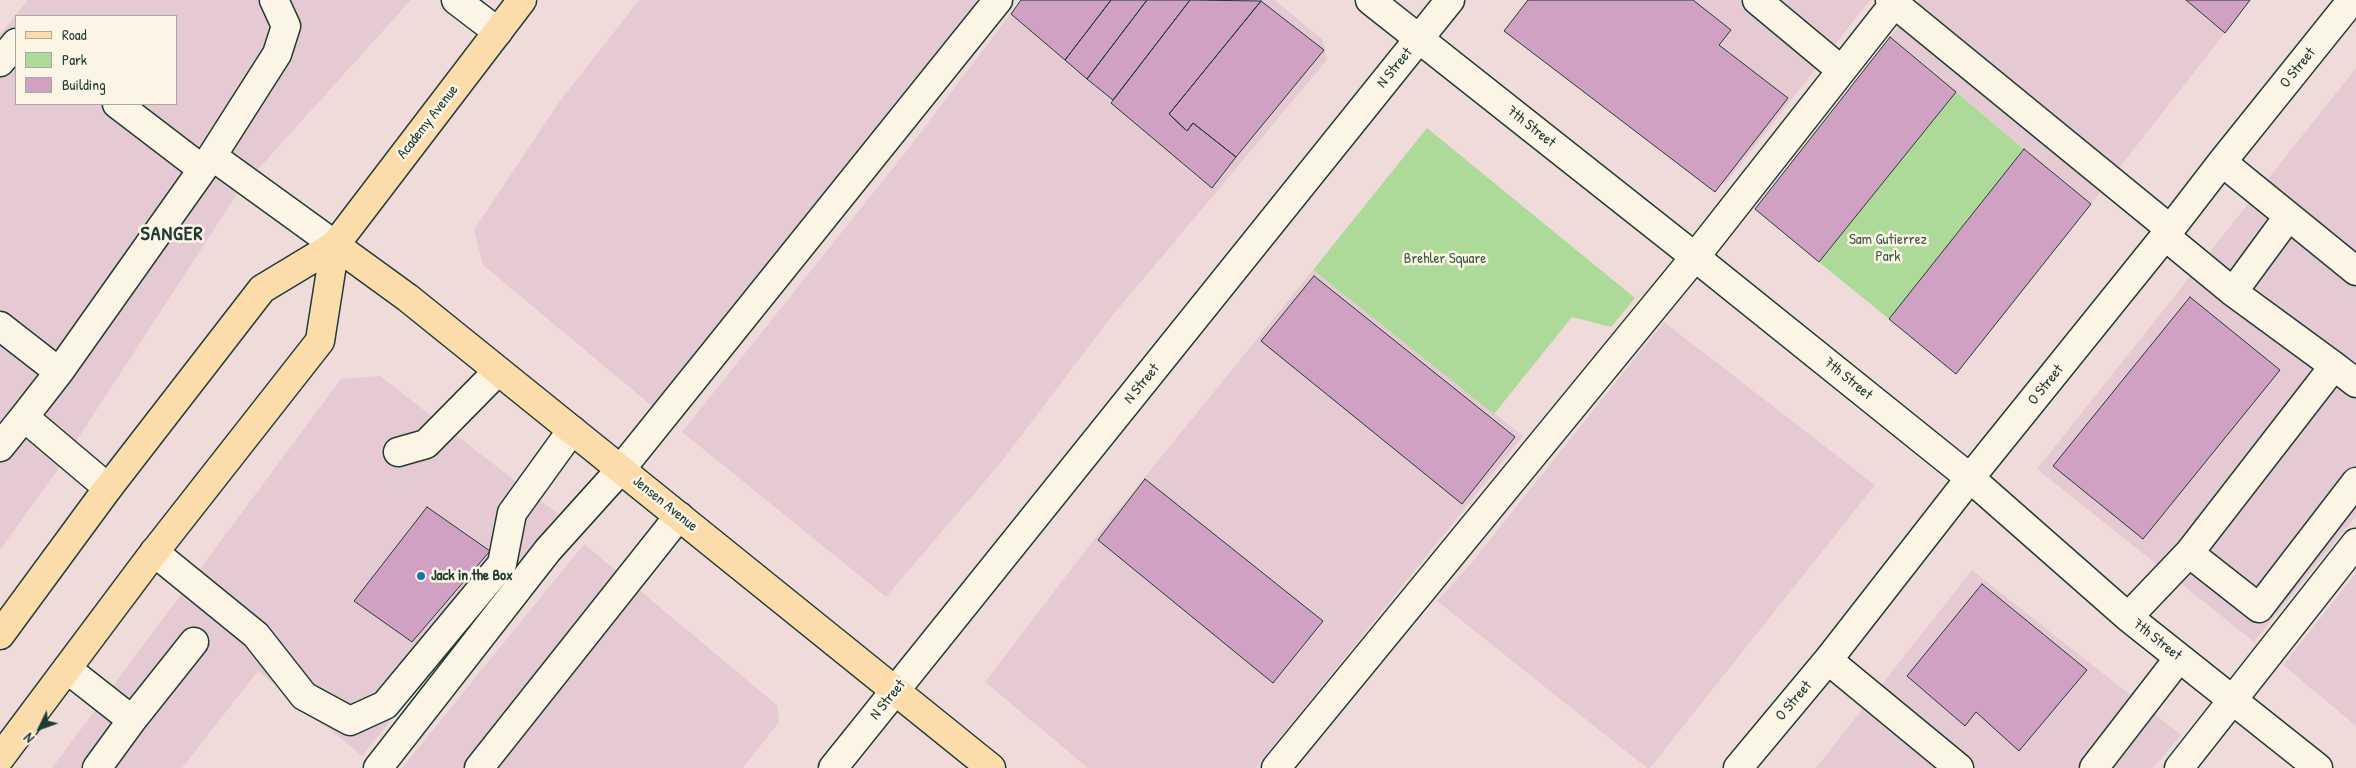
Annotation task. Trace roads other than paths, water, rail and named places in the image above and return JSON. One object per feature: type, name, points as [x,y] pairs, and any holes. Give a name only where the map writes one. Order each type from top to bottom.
[{"type":"main road","name":"Academy Avenue","points":[[335,245],[522,0]]},
{"type":"main road","name":"Jensen Avenue","points":[[335,245],[408,298],[991,768]]},
{"type":"main road","points":[[0,634],[108,488],[262,289],[335,245]]},
{"type":"main road","points":[[0,758],[154,552],[320,341],[335,245]]},
{"type":"street","points":[[0,448],[59,372],[207,162],[277,54],[286,26],[274,0]]},
{"type":"street","points":[[456,0],[498,32]]},
{"type":"street","points":[[378,768],[548,550],[621,469],[998,0]]},
{"type":"street","name":"7th Street","points":[[1370,0],[1696,257],[1970,478],[2128,617],[2318,768]]},
{"type":"street","name":"N Street","points":[[833,768],[1450,0]]},
{"type":"street","points":[[1757,0],[1841,70]]},
{"type":"street","name":"O Street","points":[[1738,768],[1828,660],[1970,478],[2352,0]]},
{"type":"street","points":[[1276,768],[1696,257],[1893,1],[2168,232],[2234,292],[2356,383]]},
{"type":"street","points":[[0,62],[15,44]]},
{"type":"street","points":[[119,105],[335,245]]},
{"type":"street","points":[[2222,162],[2356,271]]},
{"type":"street","points":[[2234,292],[2288,217]]},
{"type":"street","points":[[0,326],[59,372]]},
{"type":"street","points":[[2128,617],[2189,553],[2334,366]]},
{"type":"street","points":[[398,452],[426,444],[498,371]]},
{"type":"street","points":[[24,417],[108,488]]},
{"type":"street","points":[[154,552],[256,635],[304,696],[350,721],[385,705],[502,564],[512,514],[572,430]]},
{"type":"street","points":[[2189,553],[2259,608],[2356,482]]},
{"type":"street","points":[[479,768],[679,516]]},
{"type":"street","points":[[2179,768],[2356,543]]},
{"type":"street","points":[[2281,578],[2310,602]]},
{"type":"street","points":[[98,767],[132,720],[194,642]]},
{"type":"street","points":[[2094,768],[2179,658]]},
{"type":"street","points":[[1828,660],[1959,768]]},
{"type":"street","points":[[67,669],[132,720]]},
{"type":"place","name":"Jack in the Box","points":[[421,576]]},
{"type":"district","name":"SANGER","points":[[172,235]]},
{"type":"park label","name":"Sam Gutierrez Park","points":[[1888,248]]},
{"type":"park label","name":"Brehler Square","points":[[1445,259]]}]
